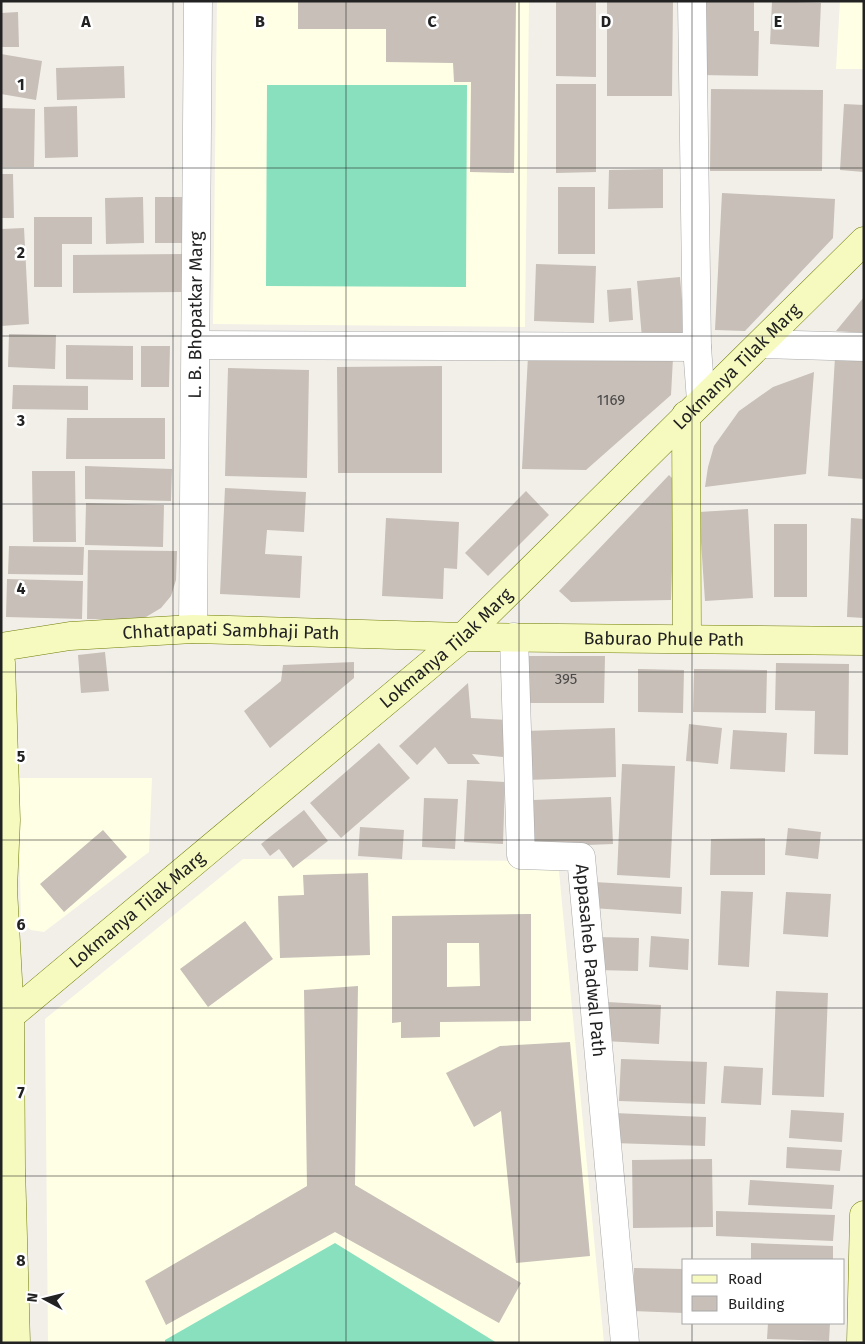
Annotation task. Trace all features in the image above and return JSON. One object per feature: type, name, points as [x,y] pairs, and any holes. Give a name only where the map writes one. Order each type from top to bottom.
[{"type":"street","name":"L. B. Bhopatkar Marg","points":[[193,629],[198,1]]},
{"type":"street","points":[[688,638],[697,347],[692,1]]},
{"type":"street","name":"Lokmanya Tilak Marg","points":[[6,1021],[463,637],[694,408],[762,344],[864,241]]},
{"type":"street","points":[[762,344],[864,347]]},
{"type":"street","points":[[196,345],[697,347]]},
{"type":"street","name":"Chhatrapati Sambhaji Path","points":[[1,647],[70,636],[193,629],[463,637]]},
{"type":"street","name":"Baburao Phule Path","points":[[463,637],[864,641]]},
{"type":"street","name":"Appasaheb Padwal Path","points":[[514,637],[521,855],[581,857],[624,1343]]},
{"type":"street","points":[[1,663],[6,820],[2,889],[16,1343]]},
{"type":"street","points":[[861,1343],[864,1215]]},
{"type":"shaded area","points":[[217,1],[529,1],[525,327],[213,324]]},
{"type":"shaded area","points":[[840,1],[864,1],[864,69],[836,69]]},
{"type":"shaded area","points":[[18,778],[152,778],[149,852],[44,932],[31,930],[21,922]]},
{"type":"shaded area","points":[[243,859],[558,861],[604,1343],[48,1343],[45,1019]]},
{"type":"green space","points":[[267,85],[467,85],[466,287],[266,286]]},
{"type":"green space","points":[[335,1243],[497,1343],[165,1343],[165,1340]]},
{"type":"building","points":[[298,1],[516,1],[514,173],[470,172],[471,82],[454,82],[453,63],[386,62],[386,29],[298,29]]},
{"type":"building","points":[[556,1],[596,1],[596,77],[556,76]]},
{"type":"building","points":[[607,1],[673,1],[672,96],[607,96]]},
{"type":"building","points":[[701,1],[754,1],[754,31],[759,31],[758,76],[700,75]]},
{"type":"building","points":[[772,1],[821,3],[819,47],[770,44]]},
{"type":"building","points":[[18,12],[19,47],[1,47],[1,13]]},
{"type":"building","points":[[1,54],[42,61],[36,100],[1,94]]},
{"type":"building","points":[[124,66],[125,98],[57,100],[56,68]]},
{"type":"building","points":[[556,84],[596,84],[596,172],[556,173]]},
{"type":"building","points":[[711,89],[823,90],[822,171],[710,171]]},
{"type":"building","points":[[844,104],[864,105],[864,172],[840,170]]},
{"type":"building","points":[[77,106],[78,157],[45,158],[44,107]]},
{"type":"building","points":[[1,108],[35,109],[34,167],[1,167]]},
{"type":"building","points":[[663,169],[663,208],[608,209],[609,170]]},
{"type":"building","points":[[1,174],[13,174],[14,218],[1,218]]},
{"type":"building","points":[[558,187],[595,187],[595,254],[558,254]]},
{"type":"building","points":[[722,193],[835,199],[833,238],[745,331],[715,330]]},
{"type":"building","points":[[143,197],[144,243],[106,244],[105,198]]},
{"type":"building","points":[[155,197],[186,197],[186,243],[155,243]]},
{"type":"building","points":[[34,217],[92,217],[92,244],[62,244],[62,287],[34,287]]},
{"type":"building","points":[[24,228],[29,324],[1,326],[1,229]]},
{"type":"building","points":[[183,254],[183,292],[73,293],[73,255]]},
{"type":"building","points":[[536,264],[596,266],[594,323],[534,321]]},
{"type":"building","points":[[680,277],[685,335],[642,338],[637,281]]},
{"type":"building","points":[[631,288],[633,320],[609,322],[607,290]]},
{"type":"building","points":[[864,297],[864,333],[836,331]]},
{"type":"building","points":[[9,334],[56,335],[55,369],[8,367]]},
{"type":"building","points":[[66,345],[133,346],[133,380],[66,379]]},
{"type":"building","points":[[141,346],[170,346],[169,387],[141,387]]},
{"type":"building","points":[[528,356],[673,358],[671,395],[586,470],[522,469]]},
{"type":"building","points":[[835,357],[864,359],[864,479],[828,476]]},
{"type":"building","points":[[442,366],[442,473],[338,473],[337,367]]},
{"type":"building","points":[[228,368],[309,370],[307,478],[225,476]]},
{"type":"building","points":[[814,372],[806,474],[705,487],[714,446],[739,411],[773,387]]},
{"type":"building","points":[[13,385],[88,386],[88,410],[12,409]]},
{"type":"building","points":[[67,418],[165,418],[165,459],[66,459]]},
{"type":"building","points":[[85,466],[172,469],[171,501],[85,499]]},
{"type":"building","points":[[32,471],[75,471],[76,542],[33,542]]},
{"type":"building","points":[[669,475],[675,481],[671,600],[571,602],[559,591]]},
{"type":"building","points":[[225,488],[306,492],[304,532],[267,530],[265,554],[302,556],[300,598],[220,594]]},
{"type":"building","points":[[526,491],[549,515],[488,576],[465,553]]},
{"type":"building","points":[[86,503],[164,505],[163,547],[85,545]]},
{"type":"building","points":[[748,509],[753,598],[705,601],[699,512]]},
{"type":"building","points":[[386,518],[459,522],[457,569],[444,568],[443,599],[382,596]]},
{"type":"building","points":[[851,518],[864,519],[864,618],[847,617]]},
{"type":"building","points":[[774,524],[807,524],[807,597],[774,597]]},
{"type":"building","points":[[9,546],[84,547],[83,575],[8,574]]},
{"type":"building","points":[[88,550],[177,551],[176,580],[171,596],[161,608],[141,620],[87,619]]},
{"type":"building","points":[[7,579],[83,581],[82,619],[6,617]]},
{"type":"building","points":[[105,652],[109,691],[81,693],[78,655]]},
{"type":"building","points":[[528,656],[605,656],[604,703],[527,703]]},
{"type":"building","points":[[354,662],[354,678],[270,748],[244,711],[281,681],[283,665]]},
{"type":"building","points":[[776,663],[849,664],[848,755],[814,754],[815,711],[775,710]]},
{"type":"building","points":[[638,669],[684,670],[683,713],[638,712]]},
{"type":"building","points":[[694,669],[767,670],[766,713],[693,712]]},
{"type":"building","points":[[468,683],[471,718],[508,720],[503,757],[472,754],[480,764],[448,764],[435,747],[417,765],[399,746]]},
{"type":"building","points":[[689,724],[722,728],[718,764],[686,761]]},
{"type":"building","points":[[615,728],[616,777],[526,780],[525,731]]},
{"type":"building","points":[[733,730],[787,733],[785,772],[730,769]]},
{"type":"building","points":[[379,743],[410,778],[341,838],[310,803]]},
{"type":"building","points":[[622,764],[675,766],[670,878],[617,875]]},
{"type":"building","points":[[467,780],[505,782],[503,844],[464,842]]},
{"type":"building","points":[[611,797],[613,844],[534,847],[533,800]]},
{"type":"building","points":[[424,798],[458,799],[455,849],[422,847]]},
{"type":"building","points":[[304,810],[328,841],[293,868],[279,849],[270,856],[261,844]]},
{"type":"building","points":[[360,827],[404,830],[402,859],[358,856]]},
{"type":"building","points":[[788,828],[821,832],[818,859],[785,855]]},
{"type":"building","points":[[103,830],[127,857],[64,912],[40,884]]},
{"type":"building","points":[[765,838],[765,875],[710,875],[711,839]]},
{"type":"building","points":[[368,873],[370,955],[280,958],[278,896],[304,895],[303,875]]},
{"type":"building","points":[[594,882],[682,887],[681,914],[592,908]]},
{"type":"building","points":[[721,891],[753,892],[749,967],[718,965]]},
{"type":"building","points":[[786,892],[831,894],[828,937],[783,934]]},
{"type":"building","points":[[531,914],[531,1021],[440,1022],[440,1037],[401,1038],[401,1022],[392,1023],[392,916]],"holes":[[[447,943],[479,943],[480,986],[447,987]]]},
{"type":"building","points":[[245,921],[273,959],[208,1007],[180,969]]},
{"type":"building","points":[[651,936],[689,939],[688,970],[649,967]]},
{"type":"building","points":[[597,937],[639,938],[638,971],[596,970]]},
{"type":"building","points":[[358,986],[355,1185],[521,1283],[499,1323],[335,1232],[166,1325],[145,1281],[307,1186],[304,990]]},
{"type":"building","points":[[776,991],[828,993],[824,1097],[772,1095]]},
{"type":"building","points":[[607,1002],[661,1005],[659,1044],[605,1041]]},
{"type":"building","points":[[570,1042],[590,1256],[516,1263],[501,1111],[474,1127],[446,1073],[500,1046]]},
{"type":"building","points":[[621,1059],[707,1062],[705,1104],[619,1101]]},
{"type":"building","points":[[724,1066],[763,1068],[761,1105],[721,1103]]},
{"type":"building","points":[[791,1110],[844,1113],[842,1142],[789,1138]]},
{"type":"building","points":[[614,1113],[706,1117],[705,1146],[613,1143]]},
{"type":"building","points":[[787,1147],[842,1150],[840,1171],[786,1168]]},
{"type":"building","points":[[712,1159],[713,1227],[633,1228],[632,1160]]},
{"type":"building","points":[[750,1180],[834,1185],[832,1209],[748,1205]]},
{"type":"building","points":[[716,1211],[835,1215],[833,1241],[716,1236]]},
{"type":"building","points":[[751,1243],[833,1246],[833,1259],[751,1259]]},
{"type":"building","points":[[634,1268],[682,1269],[682,1313],[632,1311]]},
{"type":"building","points":[[768,1324],[830,1324],[829,1341],[767,1339]]}]
